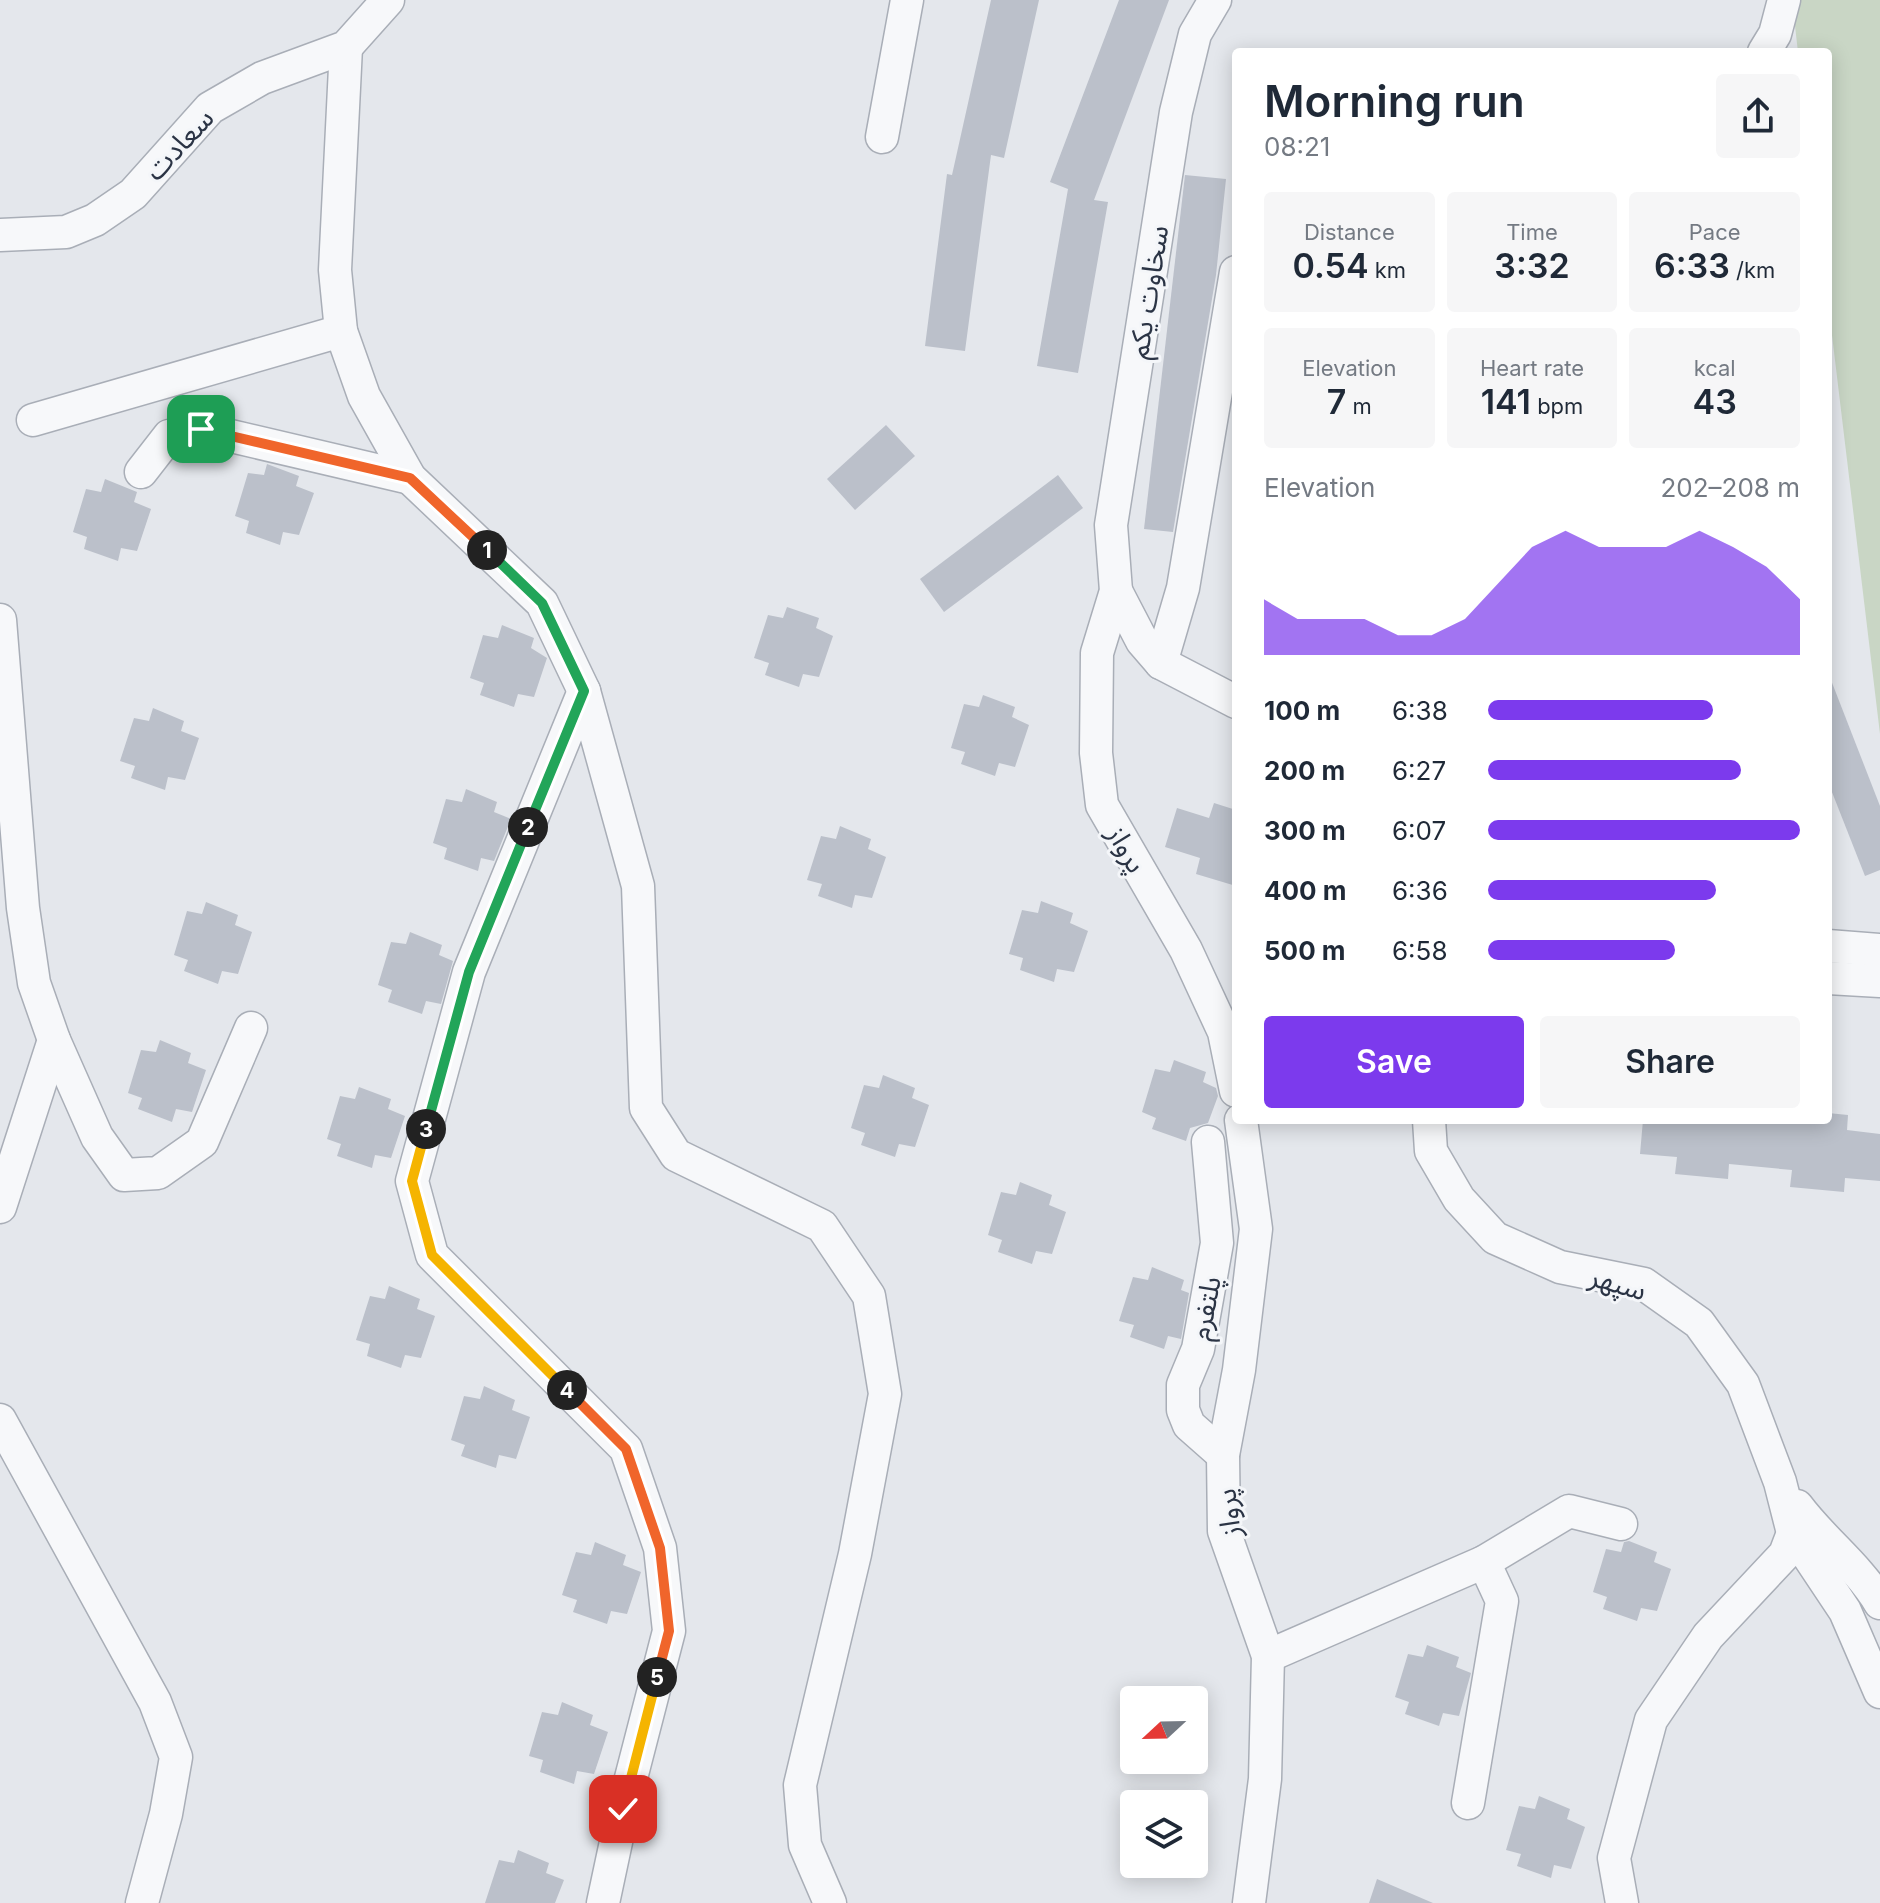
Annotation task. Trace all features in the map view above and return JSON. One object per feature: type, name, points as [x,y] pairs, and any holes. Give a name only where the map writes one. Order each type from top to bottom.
[{"type":"street","name":"سعادت","points":[[0,235],[66,232],[95,220],[133,194],[210,108],[262,78],[346,47],[388,0]]},
{"type":"street","points":[[882,137],[907,0]]},
{"type":"street","name":"سخاوت یکم","points":[[1116,591],[1111,525],[1176,112],[1195,34],[1215,0]]},
{"type":"street","points":[[1766,48],[1775,34],[1784,0]]},
{"type":"street","points":[[346,47],[335,270],[341,331],[364,396],[410,478],[542,603],[584,691],[638,886],[646,1108],[676,1155],[822,1226],[869,1296],[885,1394],[855,1554],[800,1785],[805,1845],[830,1903]]},
{"type":"street","points":[[1161,663],[1173,629],[1186,573],[1232,296]]},
{"type":"street","points":[[33,420],[341,331]]},
{"type":"street","points":[[141,472],[169,436],[201,429],[410,478]]},
{"type":"street","points":[[1116,591],[1142,641],[1161,663],[1232,700]]},
{"type":"street","name":"پرواز","points":[[1116,591],[1097,653],[1096,753],[1102,805],[1192,964],[1224,1032],[1232,1071]]},
{"type":"street","points":[[0,620],[23,908],[34,983],[54,1040],[97,1137],[124,1175],[158,1173],[202,1142],[251,1028]]},
{"type":"street","points":[[584,691],[469,972],[412,1181],[432,1255],[626,1449],[660,1548],[669,1631],[623,1809],[603,1903]]},
{"type":"street","points":[[1832,946],[1880,950]]},
{"type":"street","points":[[1832,978],[1880,981]]},
{"type":"street","points":[[0,1207],[54,1040]]},
{"type":"street","name":"پرواز","points":[[1242,1124],[1256,1229],[1239,1370],[1223,1455],[1224,1531],[1268,1656],[1265,1779],[1249,1903]]},
{"type":"street","name":"سپهر","points":[[1429,1124],[1431,1151],[1459,1199],[1495,1238],[1560,1267],[1644,1284],[1699,1323],[1743,1384],[1780,1482],[1793,1533],[1845,1611],[1880,1692]]},
{"type":"street","name":"پلتفرم","points":[[1208,1142],[1217,1243],[1198,1349],[1183,1385],[1183,1410],[1189,1425],[1223,1455]]},
{"type":"street","points":[[0,1420],[155,1702],[176,1757],[166,1814],[142,1903]]},
{"type":"street","name":"سپهر","points":[[1780,1482],[1818,1533],[1865,1577],[1880,1603]]},
{"type":"street","points":[[1268,1656],[1397,1603],[1484,1562],[1569,1511],[1621,1524]]},
{"type":"street","points":[[1622,1903],[1614,1858],[1651,1720],[1708,1636],[1785,1554],[1793,1533]]},
{"type":"street","points":[[1468,1803],[1502,1601],[1484,1562]]},
{"type":"green space","points":[[1792,0],[1880,0],[1880,734],[1832,335],[1832,48],[1798,48]]},
{"type":"building","points":[[991,0],[1039,0],[1004,158],[991,155],[965,351],[925,346],[947,174],[952,175]]},
{"type":"building","points":[[1119,0],[1169,0],[1094,200],[1108,202],[1078,373],[1037,366],[1068,189],[1050,182]]},
{"type":"building","points":[[1185,175],[1226,179],[1216,275],[1173,532],[1144,529]]},
{"type":"building","points":[[886,425],[915,456],[855,510],[827,479]]},
{"type":"building","points":[[267,464],[299,476],[296,486],[314,493],[299,535],[283,532],[280,545],[246,533],[249,521],[235,516],[248,473],[264,475]]},
{"type":"building","points":[[1058,475],[1083,508],[944,612],[920,579]]},
{"type":"building","points":[[105,479],[137,492],[134,502],[151,509],[137,551],[121,548],[118,561],[84,549],[87,537],[73,532],[86,489],[101,492]]},
{"type":"building","points":[[787,607],[819,618],[816,628],[833,636],[819,677],[803,674],[799,687],[765,675],[769,663],[754,658],[768,615],[783,618]]},
{"type":"building","points":[[502,625],[534,638],[531,648],[547,658],[534,697],[518,694],[514,707],[480,695],[484,683],[470,678],[483,635],[498,638]]},
{"type":"building","points":[[1832,683],[1880,806],[1880,870],[1865,876],[1832,792]]},
{"type":"building","points":[[983,695],[1015,707],[1012,717],[1029,725],[1015,767],[999,763],[995,776],[961,764],[965,752],[951,748],[964,704],[979,707]]},
{"type":"building","points":[[153,708],[184,721],[181,731],[199,738],[185,780],[168,777],[165,790],[131,778],[135,766],[120,761],[134,718],[149,721]]},
{"type":"building","points":[[466,789],[497,802],[494,812],[511,819],[494,861],[481,858],[478,871],[444,859],[447,848],[433,843],[446,799],[462,802]]},
{"type":"building","points":[[1214,803],[1232,809],[1232,885],[1196,874],[1200,858],[1165,847],[1177,808],[1209,818]]},
{"type":"building","points":[[840,826],[871,839],[868,849],[886,857],[872,898],[855,895],[852,908],[818,896],[822,884],[807,880],[821,836],[836,839]]},
{"type":"building","points":[[1041,901],[1073,913],[1070,923],[1088,931],[1074,972],[1057,969],[1054,982],[1020,970],[1023,958],[1009,954],[1022,910],[1038,913]]},
{"type":"building","points":[[206,902],[238,915],[235,925],[252,932],[238,974],[222,971],[218,984],[184,971],[188,960],[174,955],[187,911],[202,914]]},
{"type":"building","points":[[410,932],[442,945],[439,955],[453,961],[441,1004],[426,1001],[422,1014],[388,1002],[392,990],[378,985],[391,942],[406,944]]},
{"type":"building","points":[[160,1040],[191,1053],[188,1063],[206,1070],[192,1112],[176,1109],[172,1122],[138,1109],[142,1098],[128,1093],[141,1050],[156,1052]]},
{"type":"building","points":[[1174,1060],[1206,1072],[1203,1082],[1216,1088],[1218,1096],[1208,1123],[1190,1128],[1186,1141],[1152,1129],[1156,1118],[1142,1112],[1155,1069],[1170,1072]]},
{"type":"building","points":[[883,1075],[915,1088],[912,1098],[929,1105],[915,1147],[899,1144],[895,1157],[861,1145],[865,1133],[851,1128],[864,1085],[879,1088]]},
{"type":"building","points":[[359,1087],[391,1099],[388,1109],[405,1116],[391,1158],[375,1155],[372,1168],[337,1156],[341,1144],[327,1139],[340,1096],[355,1099]]},
{"type":"building","points":[[1832,1113],[1848,1115],[1847,1130],[1880,1134],[1880,1181],[1845,1178],[1844,1192],[1790,1187],[1792,1170],[1729,1164],[1728,1179],[1675,1174],[1677,1157],[1640,1154],[1643,1124],[1832,1124]]},
{"type":"building","points":[[1020,1182],[1052,1195],[1049,1205],[1066,1212],[1052,1254],[1036,1251],[1032,1264],[998,1252],[1002,1240],[988,1235],[1001,1192],[1016,1195]]},
{"type":"building","points":[[1152,1267],[1184,1280],[1181,1290],[1189,1293],[1181,1339],[1168,1336],[1164,1349],[1130,1337],[1134,1325],[1119,1321],[1133,1277],[1148,1280]]},
{"type":"building","points":[[389,1286],[420,1299],[417,1309],[435,1316],[421,1358],[405,1355],[401,1368],[367,1356],[370,1344],[356,1340],[370,1296],[385,1299]]},
{"type":"building","points":[[484,1386],[515,1400],[512,1410],[530,1417],[516,1459],[499,1455],[496,1468],[461,1456],[465,1445],[451,1440],[464,1396],[480,1399]]},
{"type":"building","points":[[1629,1541],[1657,1552],[1654,1562],[1671,1569],[1657,1611],[1641,1608],[1637,1621],[1603,1609],[1607,1597],[1593,1592],[1606,1549],[1621,1552],[1624,1542]]},
{"type":"building","points":[[595,1542],[626,1555],[623,1565],[641,1572],[627,1614],[611,1611],[607,1624],[573,1612],[577,1600],[562,1595],[576,1552],[591,1555]]},
{"type":"building","points":[[1427,1645],[1459,1657],[1456,1667],[1471,1673],[1459,1716],[1443,1713],[1439,1726],[1405,1714],[1409,1702],[1395,1697],[1408,1654],[1423,1657]]},
{"type":"building","points":[[562,1702],[593,1715],[590,1725],[608,1732],[594,1774],[577,1771],[574,1784],[540,1772],[543,1760],[529,1756],[542,1712],[558,1715]]},
{"type":"building","points":[[1539,1796],[1570,1809],[1567,1819],[1585,1827],[1571,1869],[1554,1865],[1551,1878],[1517,1866],[1521,1854],[1506,1850],[1519,1806],[1535,1809]]},
{"type":"building","points":[[518,1850],[549,1863],[546,1873],[564,1880],[555,1903],[485,1903],[499,1860],[514,1863]]},
{"type":"building","points":[[1377,1879],[1433,1903],[1369,1903]]},
{"type":"route","points":[[201,429],[410,478],[542,603],[584,691],[469,972],[412,1181],[432,1255],[626,1449],[660,1548],[669,1631],[623,1809]]}]
